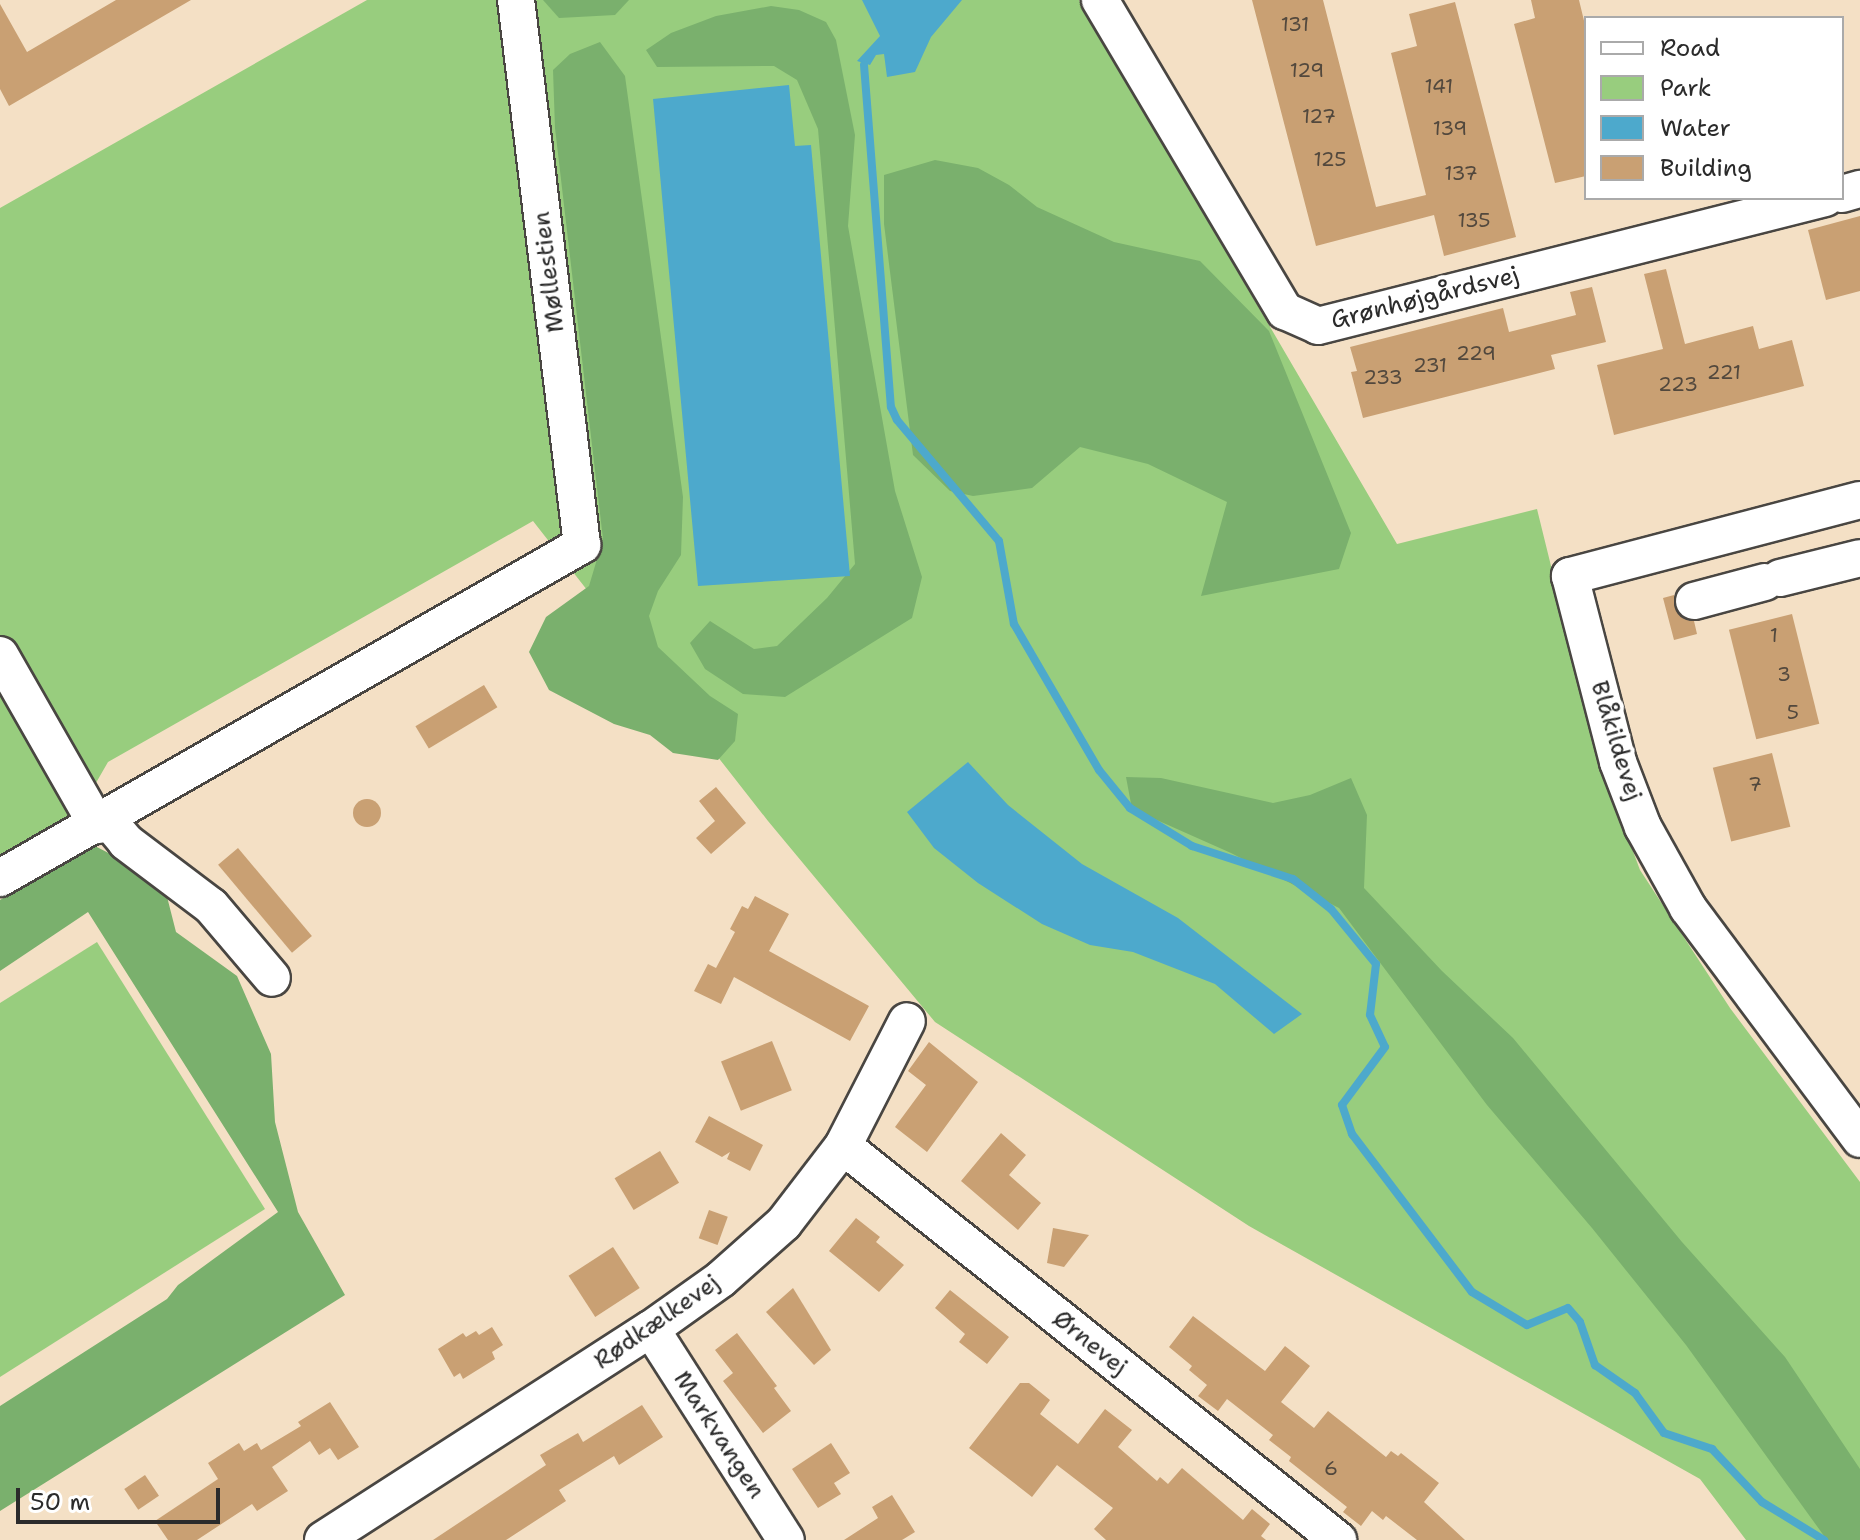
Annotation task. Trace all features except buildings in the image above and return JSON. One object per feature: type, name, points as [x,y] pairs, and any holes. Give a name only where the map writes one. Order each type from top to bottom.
[{"type":"street","name":"Møllestien","points":[[102,822],[582,545],[516,0]]},
{"type":"street","name":"Grønhøjgårdsvej","points":[[1100,0],[1285,311],[1318,326],[1817,200]]},
{"type":"street","name":"Blåkildevej","points":[[1845,504],[1570,576],[1618,762],[1643,827],[1688,908],[1860,1139]]},
{"type":"street","points":[[1694,601],[1852,560],[1845,504]]},
{"type":"street","points":[[1723,536],[1761,583]]},
{"type":"street","points":[[0,655],[102,822],[211,906],[272,978]]},
{"type":"street","points":[[0,878],[102,822]]},
{"type":"street","name":"Rødkælkevej","points":[[323,1540],[651,1329],[721,1279],[784,1223],[843,1146],[907,1021]]},
{"type":"street","name":"Ørnevej","points":[[843,1146],[1338,1540]]},
{"type":"street","name":"Markvangen","points":[[651,1329],[786,1540]]},
{"type":"green space","points":[[367,0],[1079,0],[1397,544],[1537,509],[1598,757],[1640,870],[1730,1008],[1860,1182],[1860,1540],[1746,1540],[1700,1479],[1249,1226],[935,1022],[768,821],[533,521],[108,762],[70,828],[0,867],[0,208]]},
{"type":"green space","points":[[543,0],[629,0],[615,15],[559,18]]},
{"type":"green space","points":[[771,6],[799,10],[826,22],[836,40],[855,135],[848,226],[895,491],[922,577],[912,618],[785,697],[743,694],[705,669],[690,643],[710,621],[754,649],[777,646],[827,598],[855,564],[818,129],[797,80],[774,66],[657,67],[646,50],[671,33],[716,16]]},
{"type":"green space","points":[[600,42],[625,76],[683,497],[681,555],[658,591],[649,616],[658,647],[710,696],[738,714],[735,741],[718,760],[673,753],[650,735],[614,724],[549,690],[529,652],[546,617],[589,586],[603,539],[555,128],[553,70],[570,54]]},
{"type":"green space","points":[[935,160],[978,168],[1009,185],[1037,207],[1114,242],[1200,261],[1269,331],[1351,533],[1339,569],[1201,596],[1227,502],[1148,464],[1080,447],[1032,488],[973,496],[950,491],[913,455],[884,224],[884,175]]},
{"type":"green space","points":[[1126,777],[1161,778],[1273,803],[1310,795],[1351,778],[1367,815],[1364,888],[1442,971],[1513,1038],[1682,1242],[1785,1357],[1860,1469],[1860,1540],[1827,1540],[1686,1345],[1487,1105],[1339,908],[1231,853],[1132,809]]},
{"type":"green space","points":[[91,844],[163,881],[176,932],[237,976],[271,1054],[275,1122],[298,1212],[345,1295],[0,1511],[0,1406],[167,1299],[178,1285],[278,1212],[88,912],[0,971],[0,900]]},
{"type":"green space","points":[[97,942],[265,1209],[0,1377],[0,1003]]},
{"type":"water","points":[[862,0],[962,0],[931,37],[915,72],[887,77],[884,54],[876,55],[870,65],[857,61],[880,36]]},
{"type":"water","points":[[789,85],[795,146],[811,145],[850,576],[698,586],[653,99]]},
{"type":"water","points":[[968,762],[1008,805],[1082,864],[1178,918],[1302,1014],[1274,1034],[1215,984],[1133,952],[1090,945],[1042,924],[978,883],[934,848],[907,812]]},
{"type":"waterway","points":[[864,65],[891,407],[897,420],[999,541],[1014,624],[1099,770],[1130,808],[1192,846],[1293,879],[1331,909],[1376,964],[1370,1015],[1385,1047],[1342,1105],[1352,1134],[1472,1292],[1527,1325],[1568,1308],[1580,1322],[1595,1365],[1635,1393],[1664,1433],[1712,1449],[1762,1502],[1824,1540]]}]
